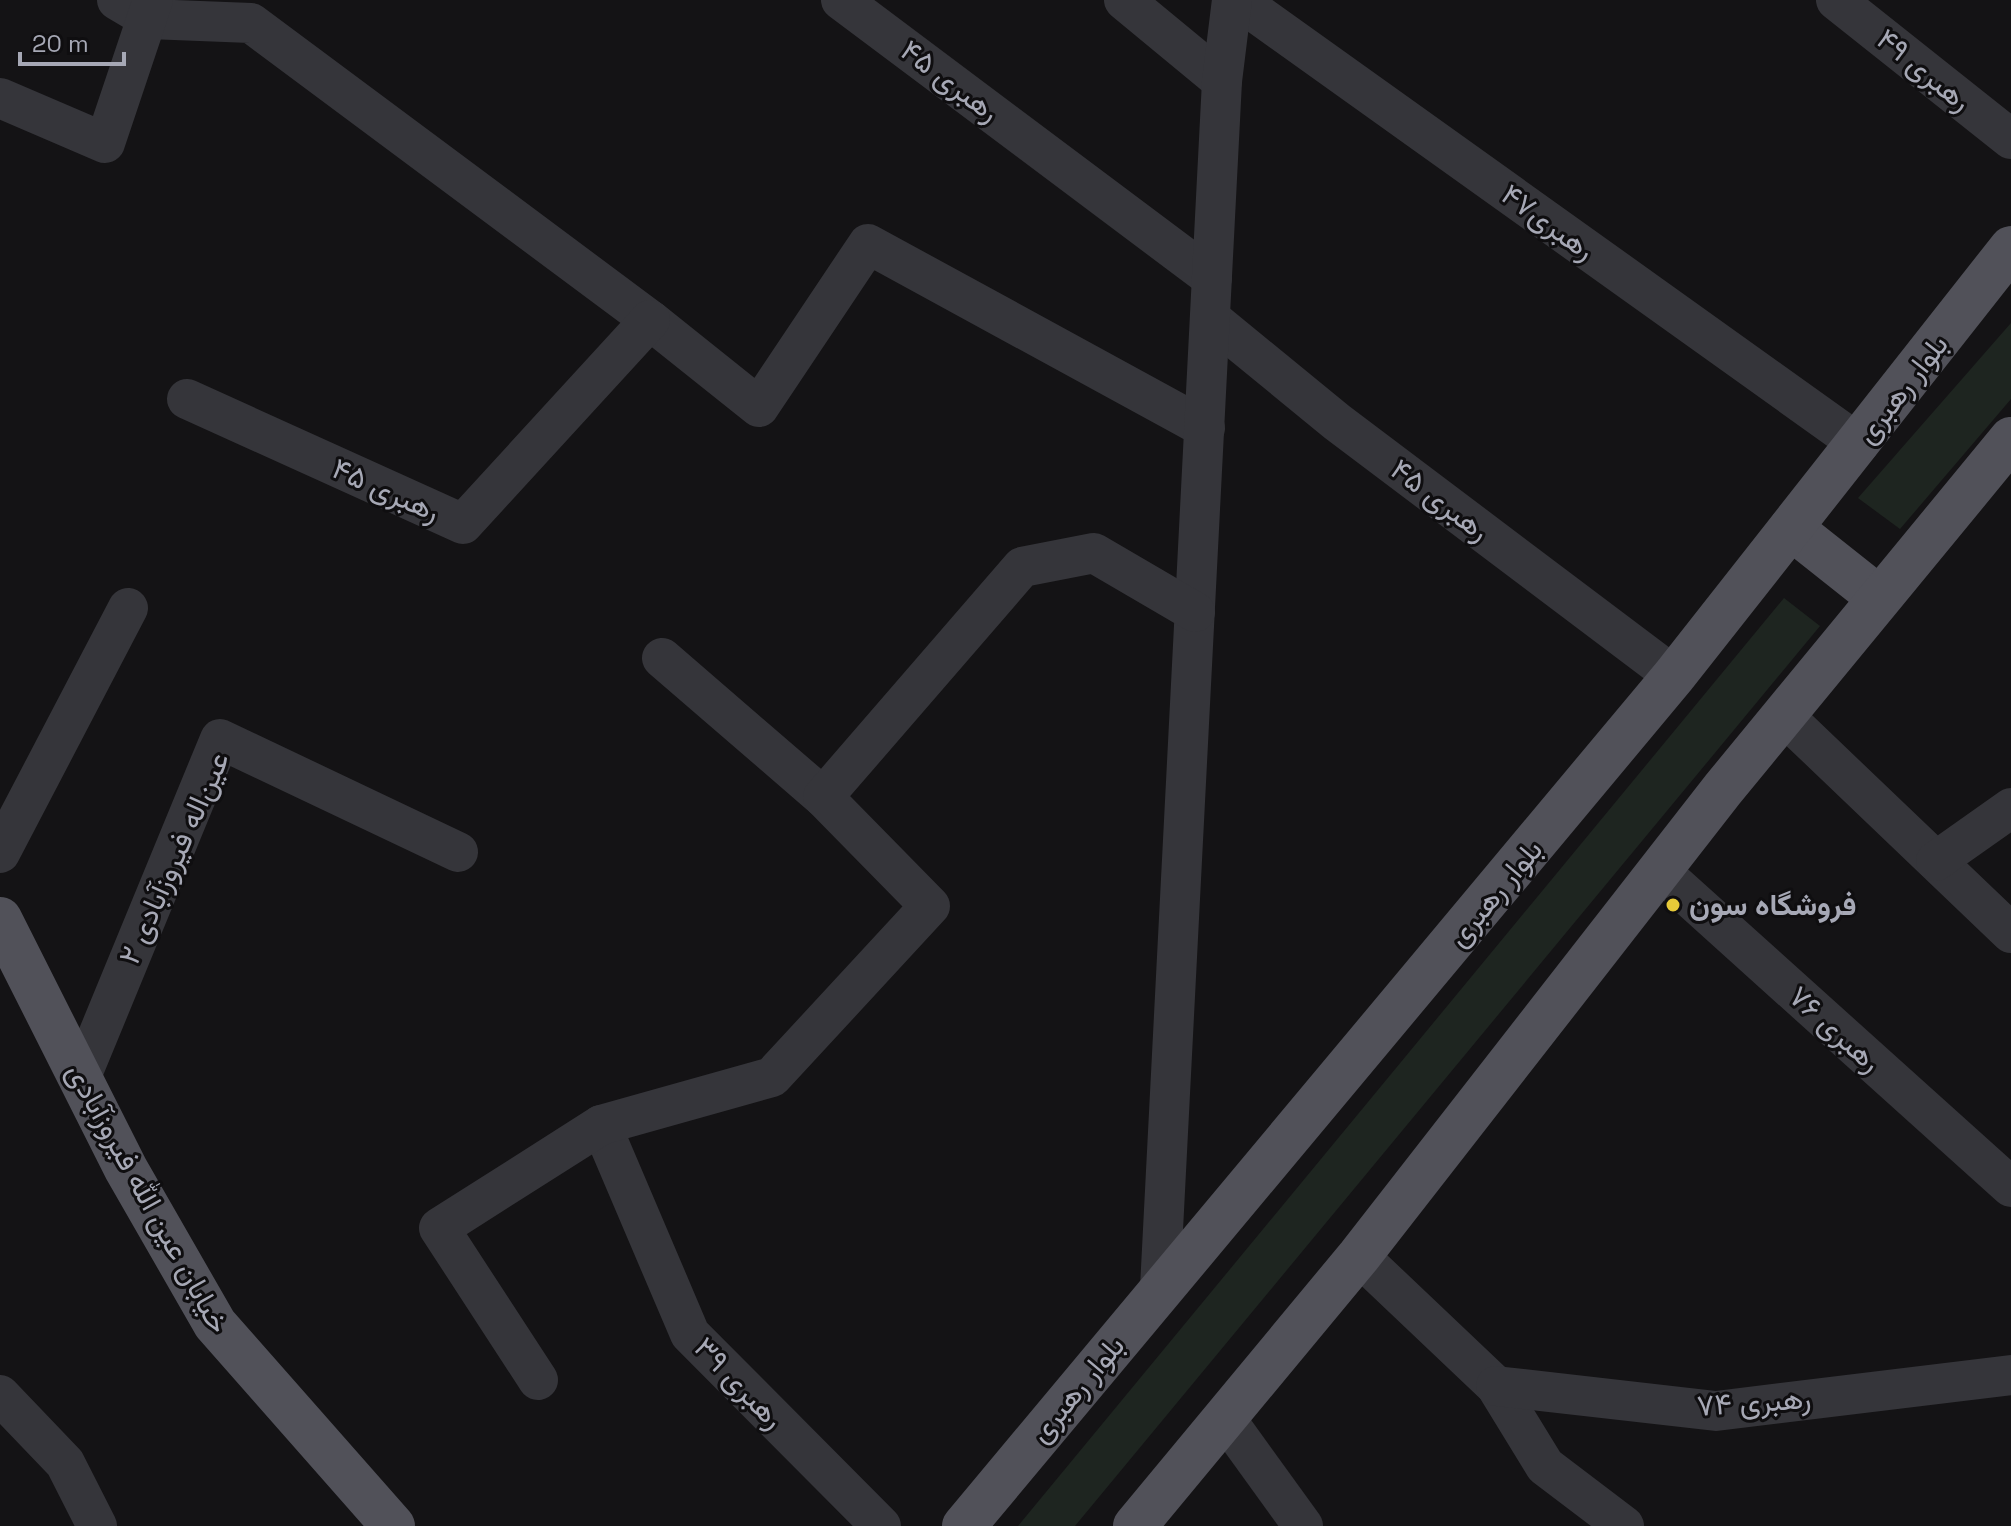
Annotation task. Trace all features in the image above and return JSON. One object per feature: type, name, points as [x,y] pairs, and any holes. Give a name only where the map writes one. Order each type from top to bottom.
[{"type":"main road","name":"بلوار رهبری","points":[[964,1526],[1160,1288],[1461,935],[1674,676],[2011,248]]},
{"type":"main road","points":[[1135,1526],[1359,1256],[1659,870],[1878,597],[2011,439]]},
{"type":"main road","points":[[1791,528],[1878,597]]},
{"type":"main road","name":"خیابان عین الله فیروزآبادی","points":[[0,919],[126,1169],[215,1324],[393,1526]]},
{"type":"street","name":"رهبری ۴۵","points":[[841,0],[1212,278]]},
{"type":"street","points":[[1124,0],[1222,81]]},
{"type":"street","points":[[1160,1288],[1222,81],[1235,0]]},
{"type":"street","name":"۴۷رهبری","points":[[1235,0],[1859,444]]},
{"type":"street","name":"رهبری ۴۹","points":[[1836,0],[2011,139]]},
{"type":"street","points":[[0,98],[105,143],[140,6],[251,23],[650,320],[759,407],[868,244],[1205,428]]},
{"type":"street","name":"رهبری ۴۵","points":[[1210,318],[1337,422],[1674,676]]},
{"type":"street","name":"رهبری ۴۵","points":[[187,399],[463,524],[650,320]]},
{"type":"street","points":[[823,797],[1022,567],[1094,553],[1195,612]]},
{"type":"street","points":[[0,853],[128,608]]},
{"type":"street","points":[[538,1380],[439,1228],[601,1125],[772,1077],[930,906],[823,797],[662,658]]},
{"type":"street","points":[[1783,715],[2011,933]]},
{"type":"street","name":"عین‌اله فیروزآبادی ۲","points":[[80,1079],[220,739],[458,852]]},
{"type":"street","points":[[1936,861],[2011,808]]},
{"type":"street","name":"رهبری ۷۶","points":[[1659,870],[2011,1187]]},
{"type":"street","name":"رهبری ۳۹","points":[[601,1125],[690,1334],[881,1526]]},
{"type":"street","points":[[1359,1256],[1496,1386],[1545,1466],[1624,1526]]},
{"type":"street","name":"رهبری ۷۴","points":[[1496,1386],[1716,1411],[2011,1375]]},
{"type":"street","points":[[0,1395],[65,1463],[97,1526]]},
{"type":"street","points":[[1225,1418],[1303,1526]]},
{"type":"shaded area","points":[[2011,323],[2011,399],[1900,529],[1858,498]]},
{"type":"shaded area","points":[[1784,598],[1820,626],[1075,1526],[1018,1526]]},
{"type":"place","name":"فروشگاه سون","points":[[1673,905]]}]
